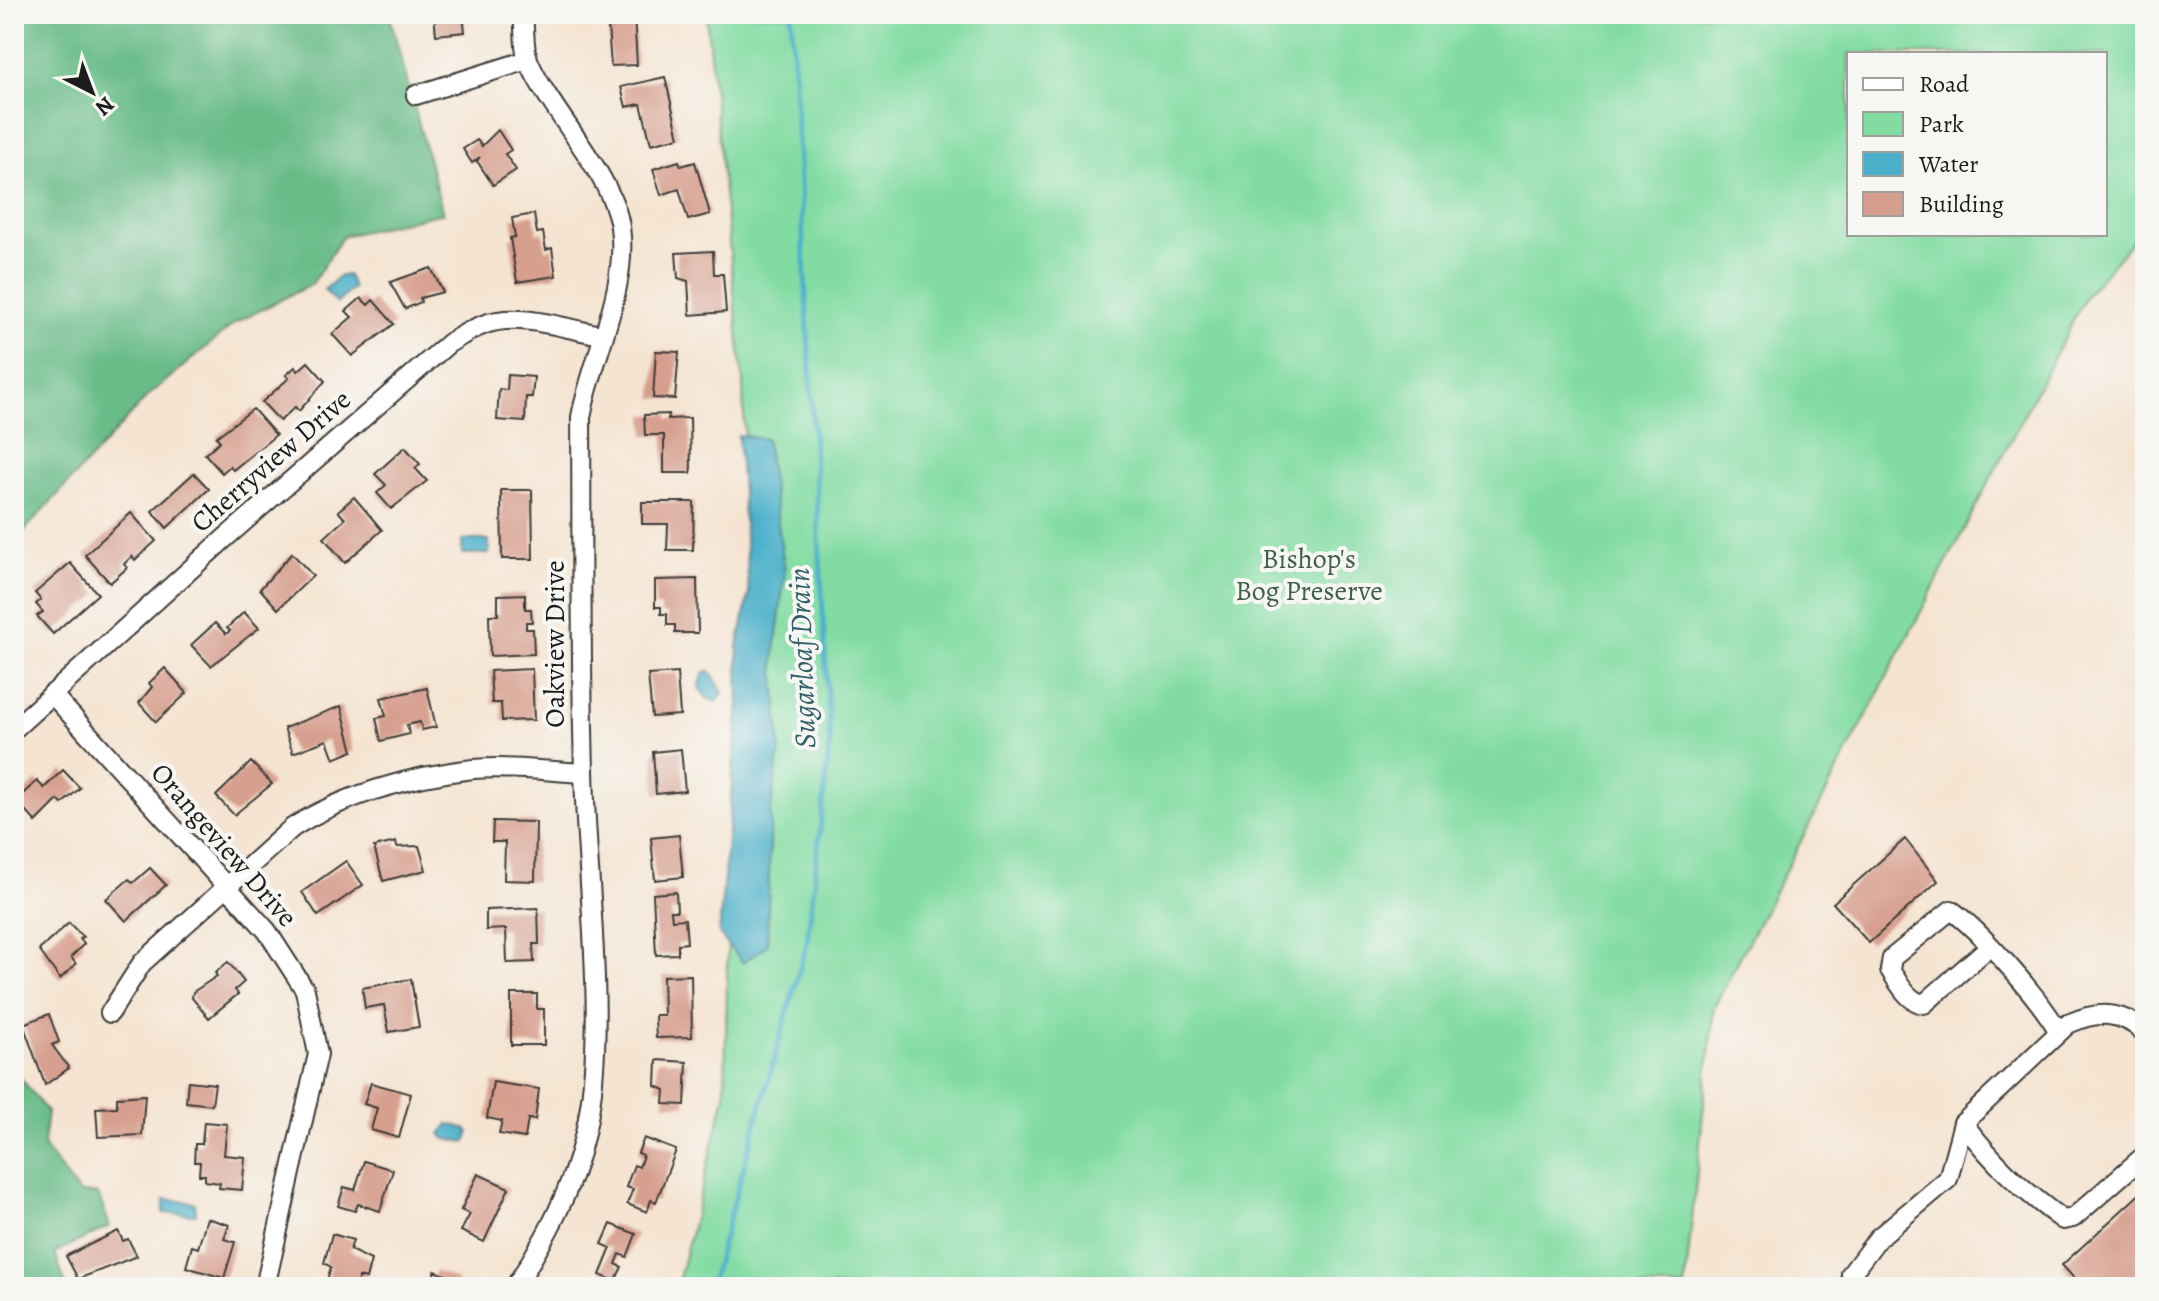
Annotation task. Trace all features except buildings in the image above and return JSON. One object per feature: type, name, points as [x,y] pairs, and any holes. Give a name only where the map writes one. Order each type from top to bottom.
[{"type":"street","name":"Oakview Drive","points":[[515,1287],[563,1206],[585,1133],[591,1097],[594,1010],[584,773],[581,417],[601,335],[620,275],[620,227],[610,194],[528,60],[523,14]]},
{"type":"street","points":[[416,95],[528,60]]},
{"type":"street","name":"Cherryview Drive","points":[[14,729],[449,343],[482,325],[519,320],[601,335]]},
{"type":"street","name":"Orangeview Drive","points":[[52,694],[267,931],[305,990],[318,1054],[265,1287]]},
{"type":"street","points":[[110,1013],[142,963],[292,828],[319,810],[347,799],[473,769],[584,773]]},
{"type":"street","points":[[1989,947],[1924,1004],[1917,1003],[1905,993],[1890,970],[1892,958],[1951,910],[1968,922],[1989,947],[2059,1032]]},
{"type":"street","points":[[1856,1287],[1851,1274],[1878,1238],[1948,1179],[1963,1123],[2059,1032],[2081,1018],[2115,1014],[2134,1023],[2145,1033]]},
{"type":"street","points":[[1963,1123],[1994,1164],[2018,1187],[2063,1220],[2073,1218],[2145,1155]]},
{"type":"green space","points":[[14,14],[389,14],[443,213],[343,236],[312,284],[235,323],[149,395],[14,542]]},
{"type":"green space","name":"Bishop's Bog Preserve","points":[[706,14],[2145,14],[2145,226],[2087,294],[1714,1007],[1685,1287],[677,1287],[725,1096],[730,806],[739,703],[738,646],[749,593],[743,381]]},
{"type":"green space","points":[[14,1069],[47,1112],[43,1146],[79,1193],[98,1194],[110,1226],[55,1253],[66,1286],[14,1287]]},
{"type":"water","points":[[348,275],[353,288],[337,303],[324,290],[340,276]]},
{"type":"water","points":[[738,435],[766,439],[785,572],[774,659],[780,748],[771,808],[767,945],[743,963],[719,934],[739,703],[738,646],[749,593]]},
{"type":"water","points":[[462,540],[489,540],[489,554],[462,554]]},
{"type":"water","points":[[710,671],[723,692],[717,702],[708,699],[699,688],[704,672]]},
{"type":"water","points":[[449,1124],[470,1132],[466,1142],[446,1139],[441,1134]]},
{"type":"water","points":[[165,1199],[195,1203],[196,1214],[163,1213]]},
{"type":"waterway","name":"Sugarloaf Drain","points":[[710,1287],[807,943],[830,743],[791,14]]}]
